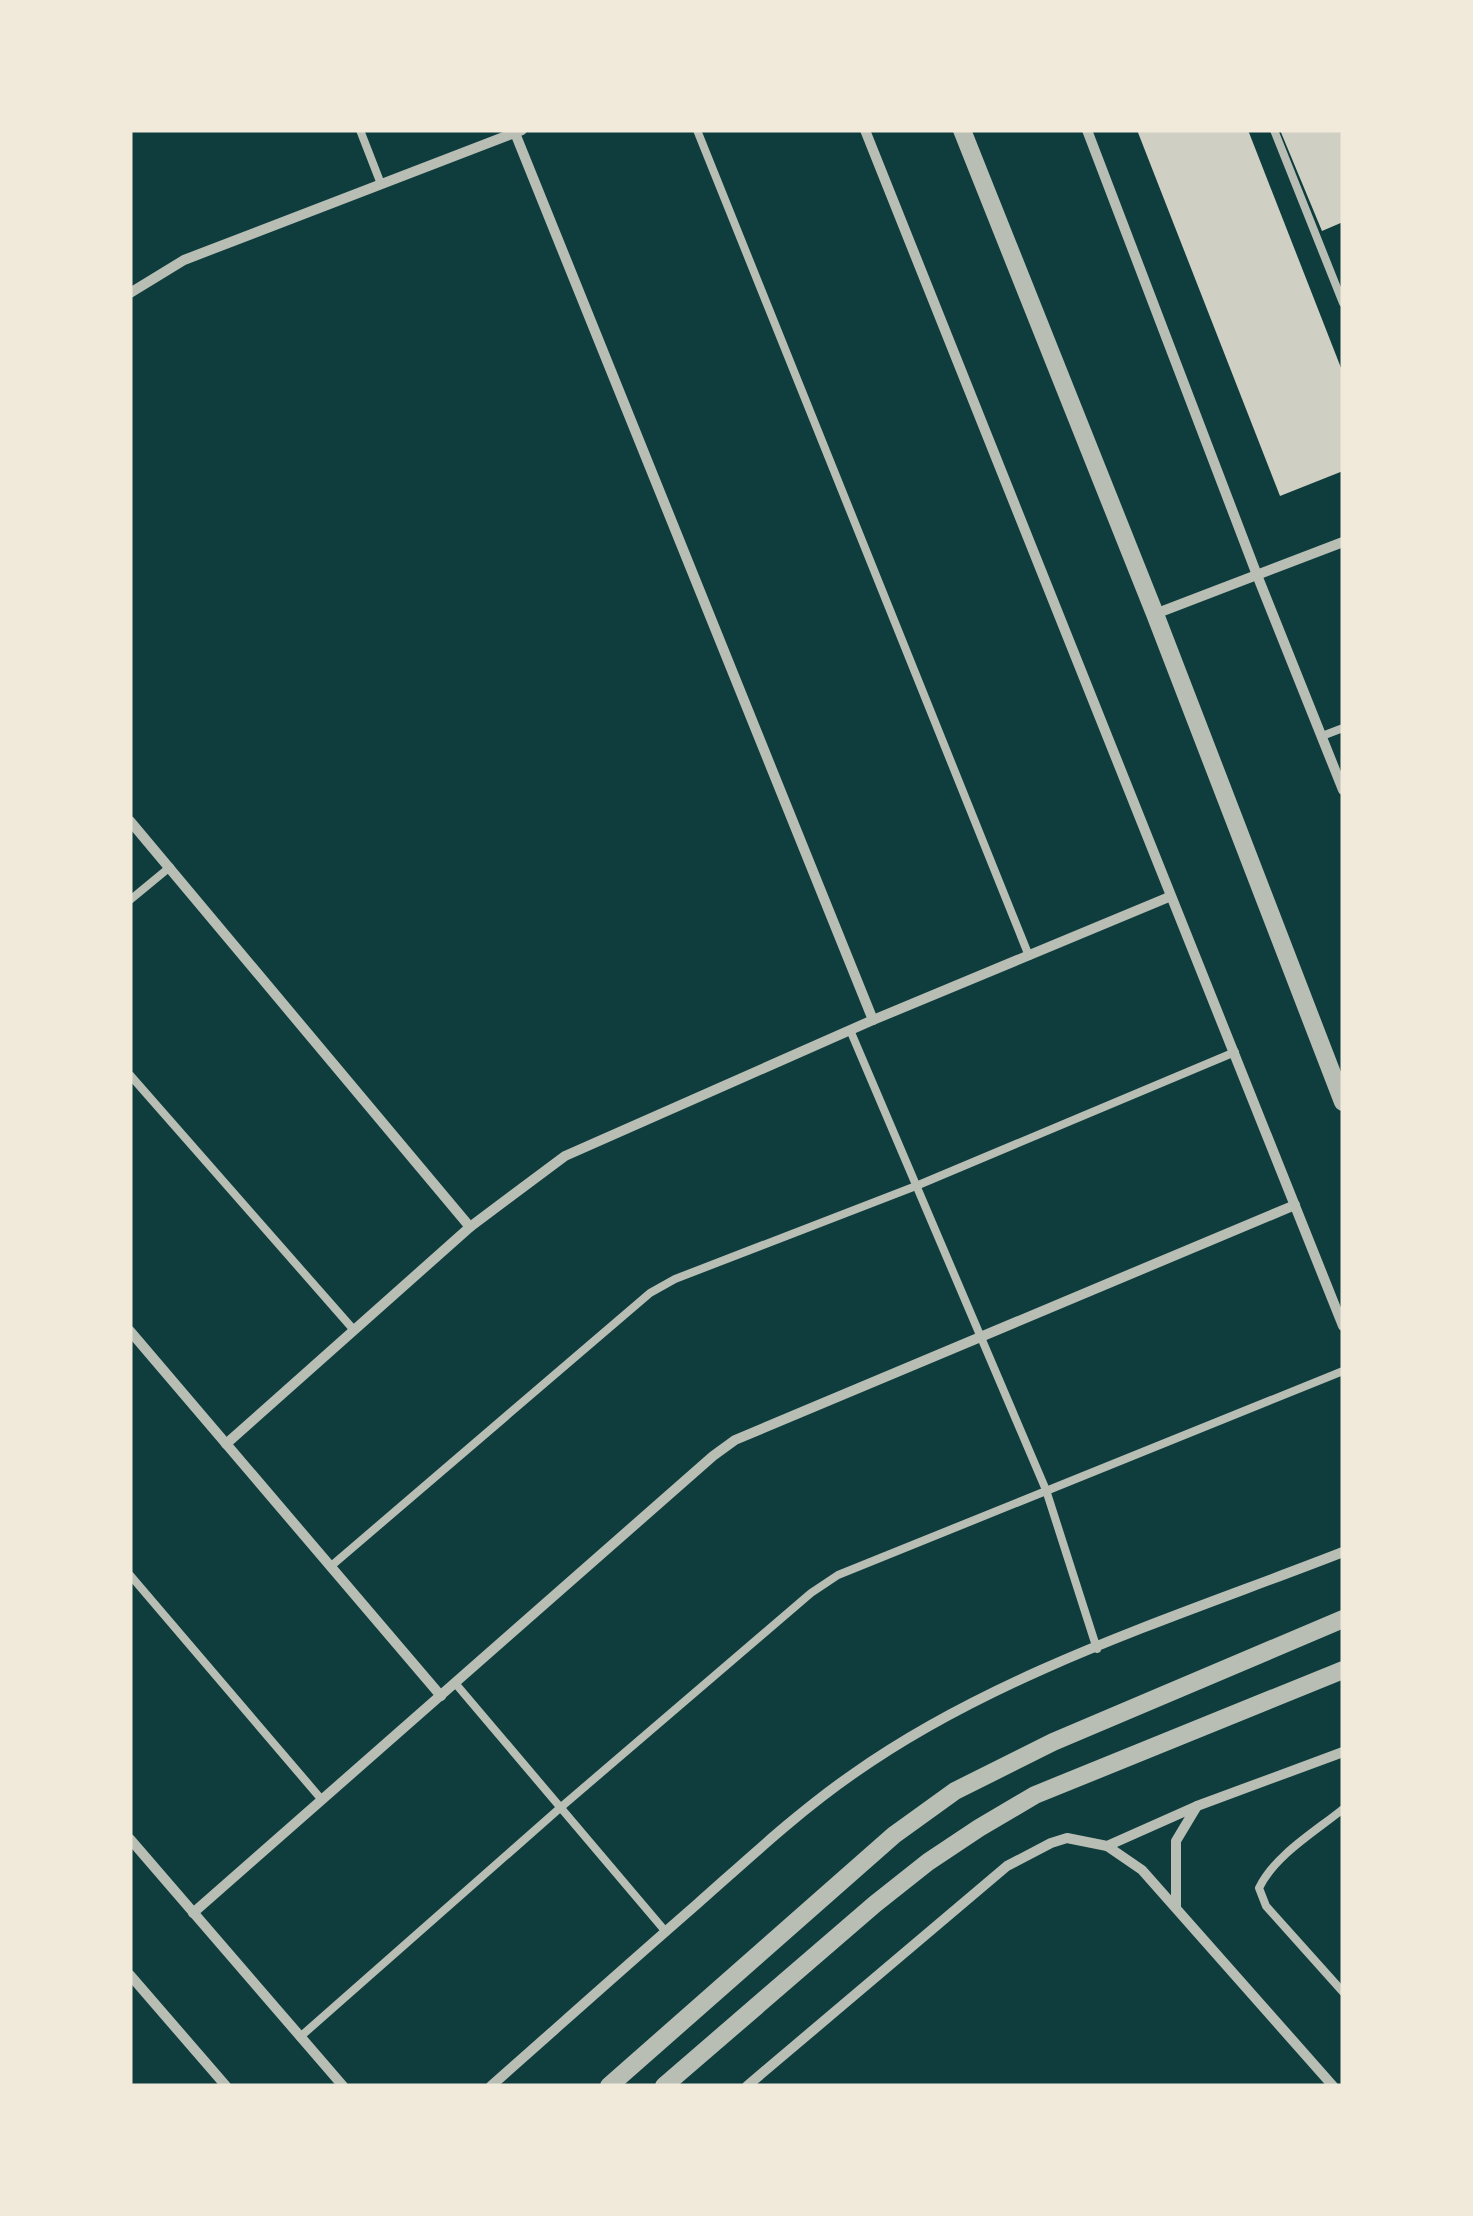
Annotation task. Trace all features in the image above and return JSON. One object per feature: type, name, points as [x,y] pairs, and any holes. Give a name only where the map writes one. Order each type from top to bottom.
[{"type":"street","points":[[865,130],[1343,1326]]},
{"type":"street","points":[[962,130],[1155,614],[1343,1102]]},
{"type":"street","points":[[1087,130],[1343,790]]},
{"type":"street","points":[[130,293],[184,260],[519,131],[873,1020]]},
{"type":"street","points":[[1155,614],[1343,542]]},
{"type":"street","points":[[130,821],[470,1227]]},
{"type":"street","points":[[226,1444],[470,1227],[565,1156],[873,1020],[1169,897]]},
{"type":"street","points":[[193,1912],[713,1456],[736,1440],[1295,1206]]},
{"type":"street","points":[[130,1331],[441,1696]]},
{"type":"street","points":[[491,2086],[775,1835],[854,1773],[987,1695],[1343,1552]]},
{"type":"street","points":[[608,2086],[894,1834],[955,1791],[1053,1742],[1343,1620]]},
{"type":"street","points":[[664,2086],[874,1904],[979,1828],[1035,1795],[1343,1670]]},
{"type":"street","points":[[1106,1846],[1197,1806],[1343,1752]]},
{"type":"street","points":[[1176,1908],[1176,1841],[1197,1806]]},
{"type":"street","points":[[747,2086],[1007,1866],[1068,1838],[1106,1846],[1142,1870],[1334,2086]]},
{"type":"street","points":[[130,1840],[342,2086]]},
{"type":"street","points":[[130,1974],[226,2086]]},
{"type":"lane","points":[[360,130],[381,184]]},
{"type":"lane","points":[[697,130],[1029,956]]},
{"type":"lane","points":[[1274,130],[1343,303]]},
{"type":"lane","points":[[1322,736],[1343,728]]},
{"type":"lane","points":[[130,900],[170,868]]},
{"type":"lane","points":[[850,1030],[1046,1490],[1097,1648]]},
{"type":"lane","points":[[330,1567],[650,1293],[675,1279],[916,1186],[1235,1052]]},
{"type":"lane","points":[[130,1075],[353,1329]]},
{"type":"lane","points":[[300,2037],[560,1808],[811,1593],[838,1575],[1343,1371]]},
{"type":"lane","points":[[130,1575],[322,1800]]},
{"type":"lane","points":[[455,1683],[666,1932]]},
{"type":"lane","points":[[1343,1808],[1290,1852],[1264,1877],[1259,1888],[1266,1906],[1343,1992]]},
{"type":"building","points":[[1137,130],[1248,130],[1343,373],[1343,471],[1280,496]]},
{"type":"building","points":[[1280,130],[1343,130],[1343,222],[1322,231]]}]
